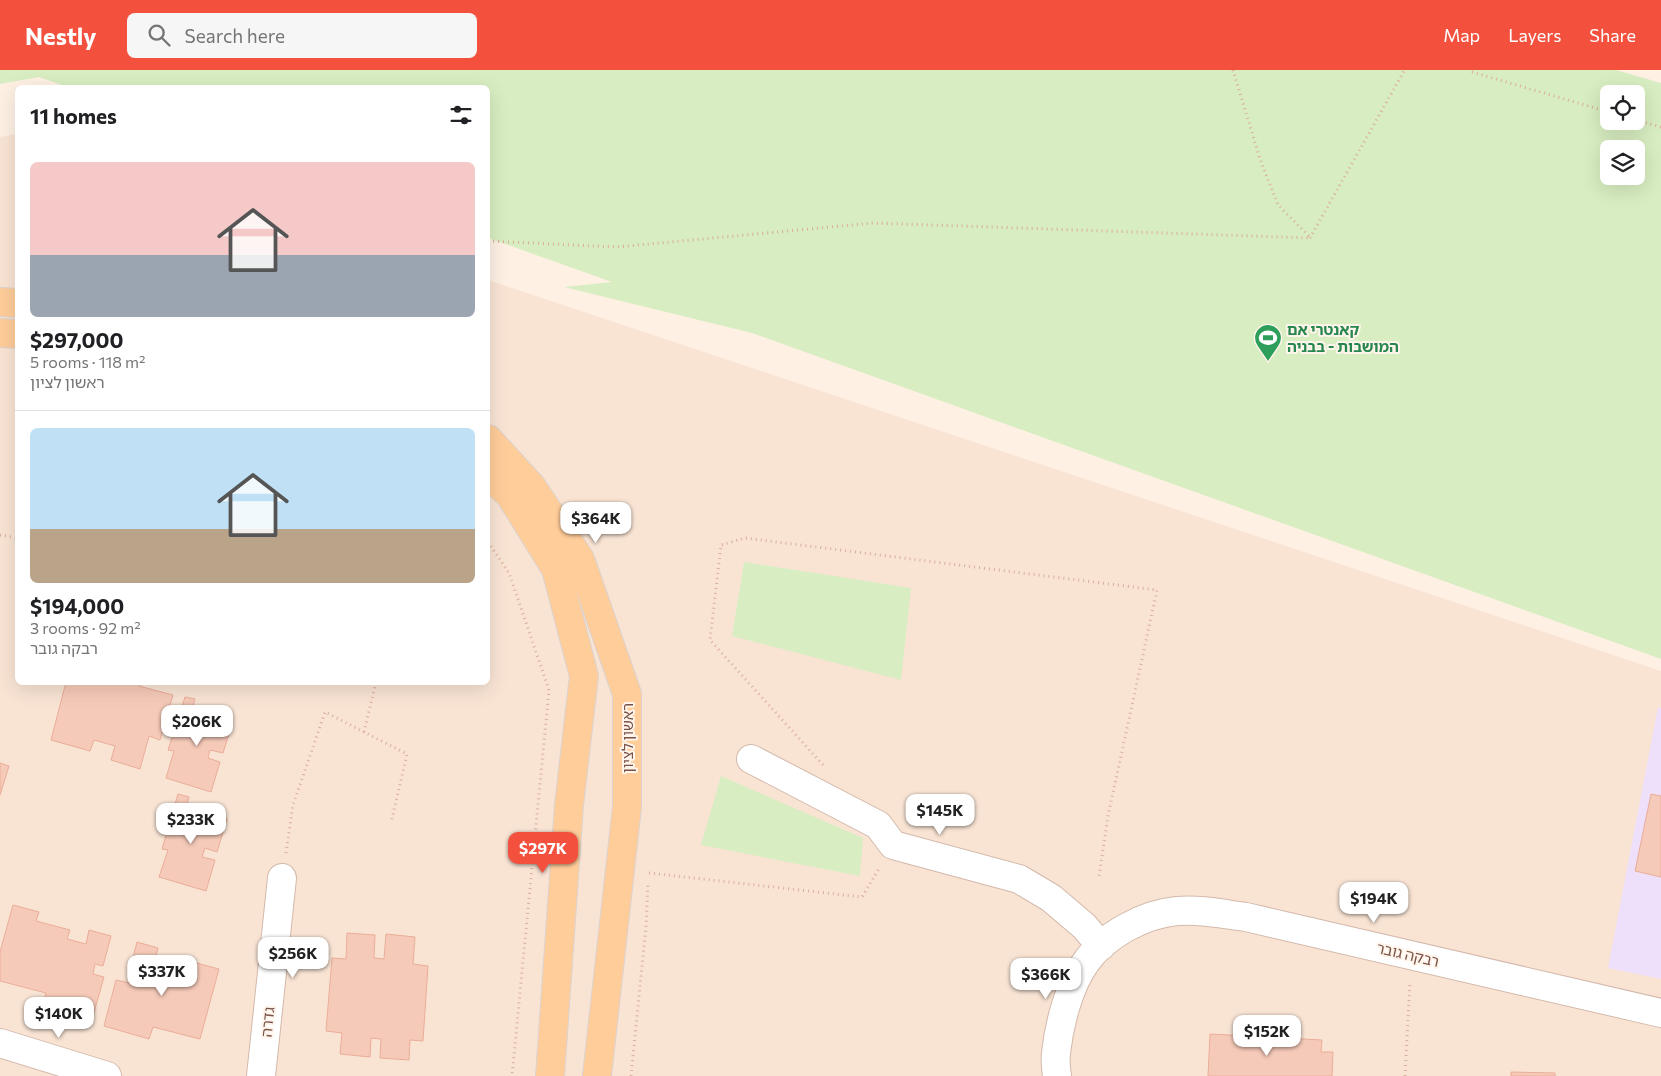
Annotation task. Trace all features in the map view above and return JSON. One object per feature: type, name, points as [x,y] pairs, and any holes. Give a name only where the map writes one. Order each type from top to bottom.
[{"type":"main road","points":[[0,302],[15,303]]},
{"type":"main road","points":[[0,333],[15,334]]},
{"type":"main road","name":"ראשון לציון","points":[[490,441],[532,487],[580,560],[627,694],[627,806],[596,1076]]},
{"type":"main road","points":[[490,476],[510,495],[556,569],[584,676],[569,805],[550,1076]]},
{"type":"street","points":[[751,759],[878,825],[893,845],[1019,879],[1051,898],[1084,926],[1101,946]]},
{"type":"street","name":"גדרה","points":[[261,1076],[282,878]]},
{"type":"street","name":"רבקה גובר","points":[[1057,1076],[1056,1055],[1064,1014],[1077,978],[1086,962],[1115,935],[1145,918],[1176,911],[1204,911],[1246,917],[1661,1012]]},
{"type":"street","points":[[0,1043],[106,1076]]},
{"type":"path","points":[[1233,70],[1260,159],[1278,205],[1310,238]]},
{"type":"path","points":[[1310,238],[1404,71]]},
{"type":"path","points":[[1472,72],[1600,109]]},
{"type":"path","points":[[1645,123],[1661,127]]},
{"type":"path","points":[[490,241],[618,246],[873,223],[1310,238]]},
{"type":"path","points":[[0,535],[15,538]]},
{"type":"path","points":[[824,766],[710,640],[721,544],[745,538],[1157,590],[1108,816],[1099,877]]},
{"type":"path","points":[[490,545],[509,573],[549,690],[512,1076]]},
{"type":"path","points":[[364,732],[375,685]]},
{"type":"path","points":[[282,878],[293,806],[325,712],[407,754],[391,824]]},
{"type":"path","points":[[649,873],[862,898],[893,845]]},
{"type":"path","points":[[1405,1076],[1412,954]]},
{"type":"shaded area","points":[[15,134],[15,685],[490,685],[490,281],[1661,671],[1661,1076],[0,1076],[0,137]]},
{"type":"shaded area","points":[[1658,707],[1661,708],[1661,979],[1608,968]]},
{"type":"green space","points":[[0,70],[1616,70],[1661,83],[1661,659],[752,333],[564,287],[612,282],[490,239],[490,85],[62,85],[39,77],[0,84]]},
{"type":"green space","points":[[744,562],[911,588],[901,680],[732,636]]},
{"type":"green space","points":[[721,776],[863,838],[860,876],[701,845]]},
{"type":"building","points":[[65,685],[139,685],[173,695],[160,740],[149,736],[140,769],[111,760],[115,746],[94,740],[90,751],[51,740]]},
{"type":"building","points":[[185,697],[195,699],[192,709],[233,721],[223,753],[210,750],[208,758],[220,762],[211,792],[166,778],[174,751],[168,750]]},
{"type":"building","points":[[0,763],[9,766],[0,795]]},
{"type":"building","points":[[178,794],[189,797],[186,807],[227,819],[217,852],[205,848],[202,857],[215,860],[206,891],[159,877],[168,850],[162,849]]},
{"type":"building","points":[[1651,794],[1661,796],[1661,877],[1635,871]]},
{"type":"building","points":[[13,905],[39,912],[36,921],[70,930],[67,939],[86,944],[89,930],[111,936],[103,966],[95,964],[93,974],[104,977],[91,1023],[42,1009],[46,993],[0,981],[0,952]]},
{"type":"building","points":[[347,933],[375,935],[374,958],[384,959],[386,934],[415,937],[413,964],[428,966],[423,1041],[410,1040],[409,1060],[380,1058],[381,1039],[371,1038],[370,1057],[340,1054],[342,1033],[326,1031],[332,958],[346,959]]},
{"type":"building","points":[[137,942],[158,948],[154,963],[175,968],[178,958],[219,969],[200,1039],[153,1027],[149,1039],[104,1026],[116,980],[135,984],[137,975],[129,973]]},
{"type":"building","points":[[1210,1034],[1322,1040],[1321,1052],[1333,1052],[1332,1076],[1208,1076]]},
{"type":"building","points":[[1511,1072],[1555,1073],[1555,1076],[1511,1076]]},
{"type":"place","name":"קאנטרי אם המושבות - בבניה","points":[[1268,362]]}]
